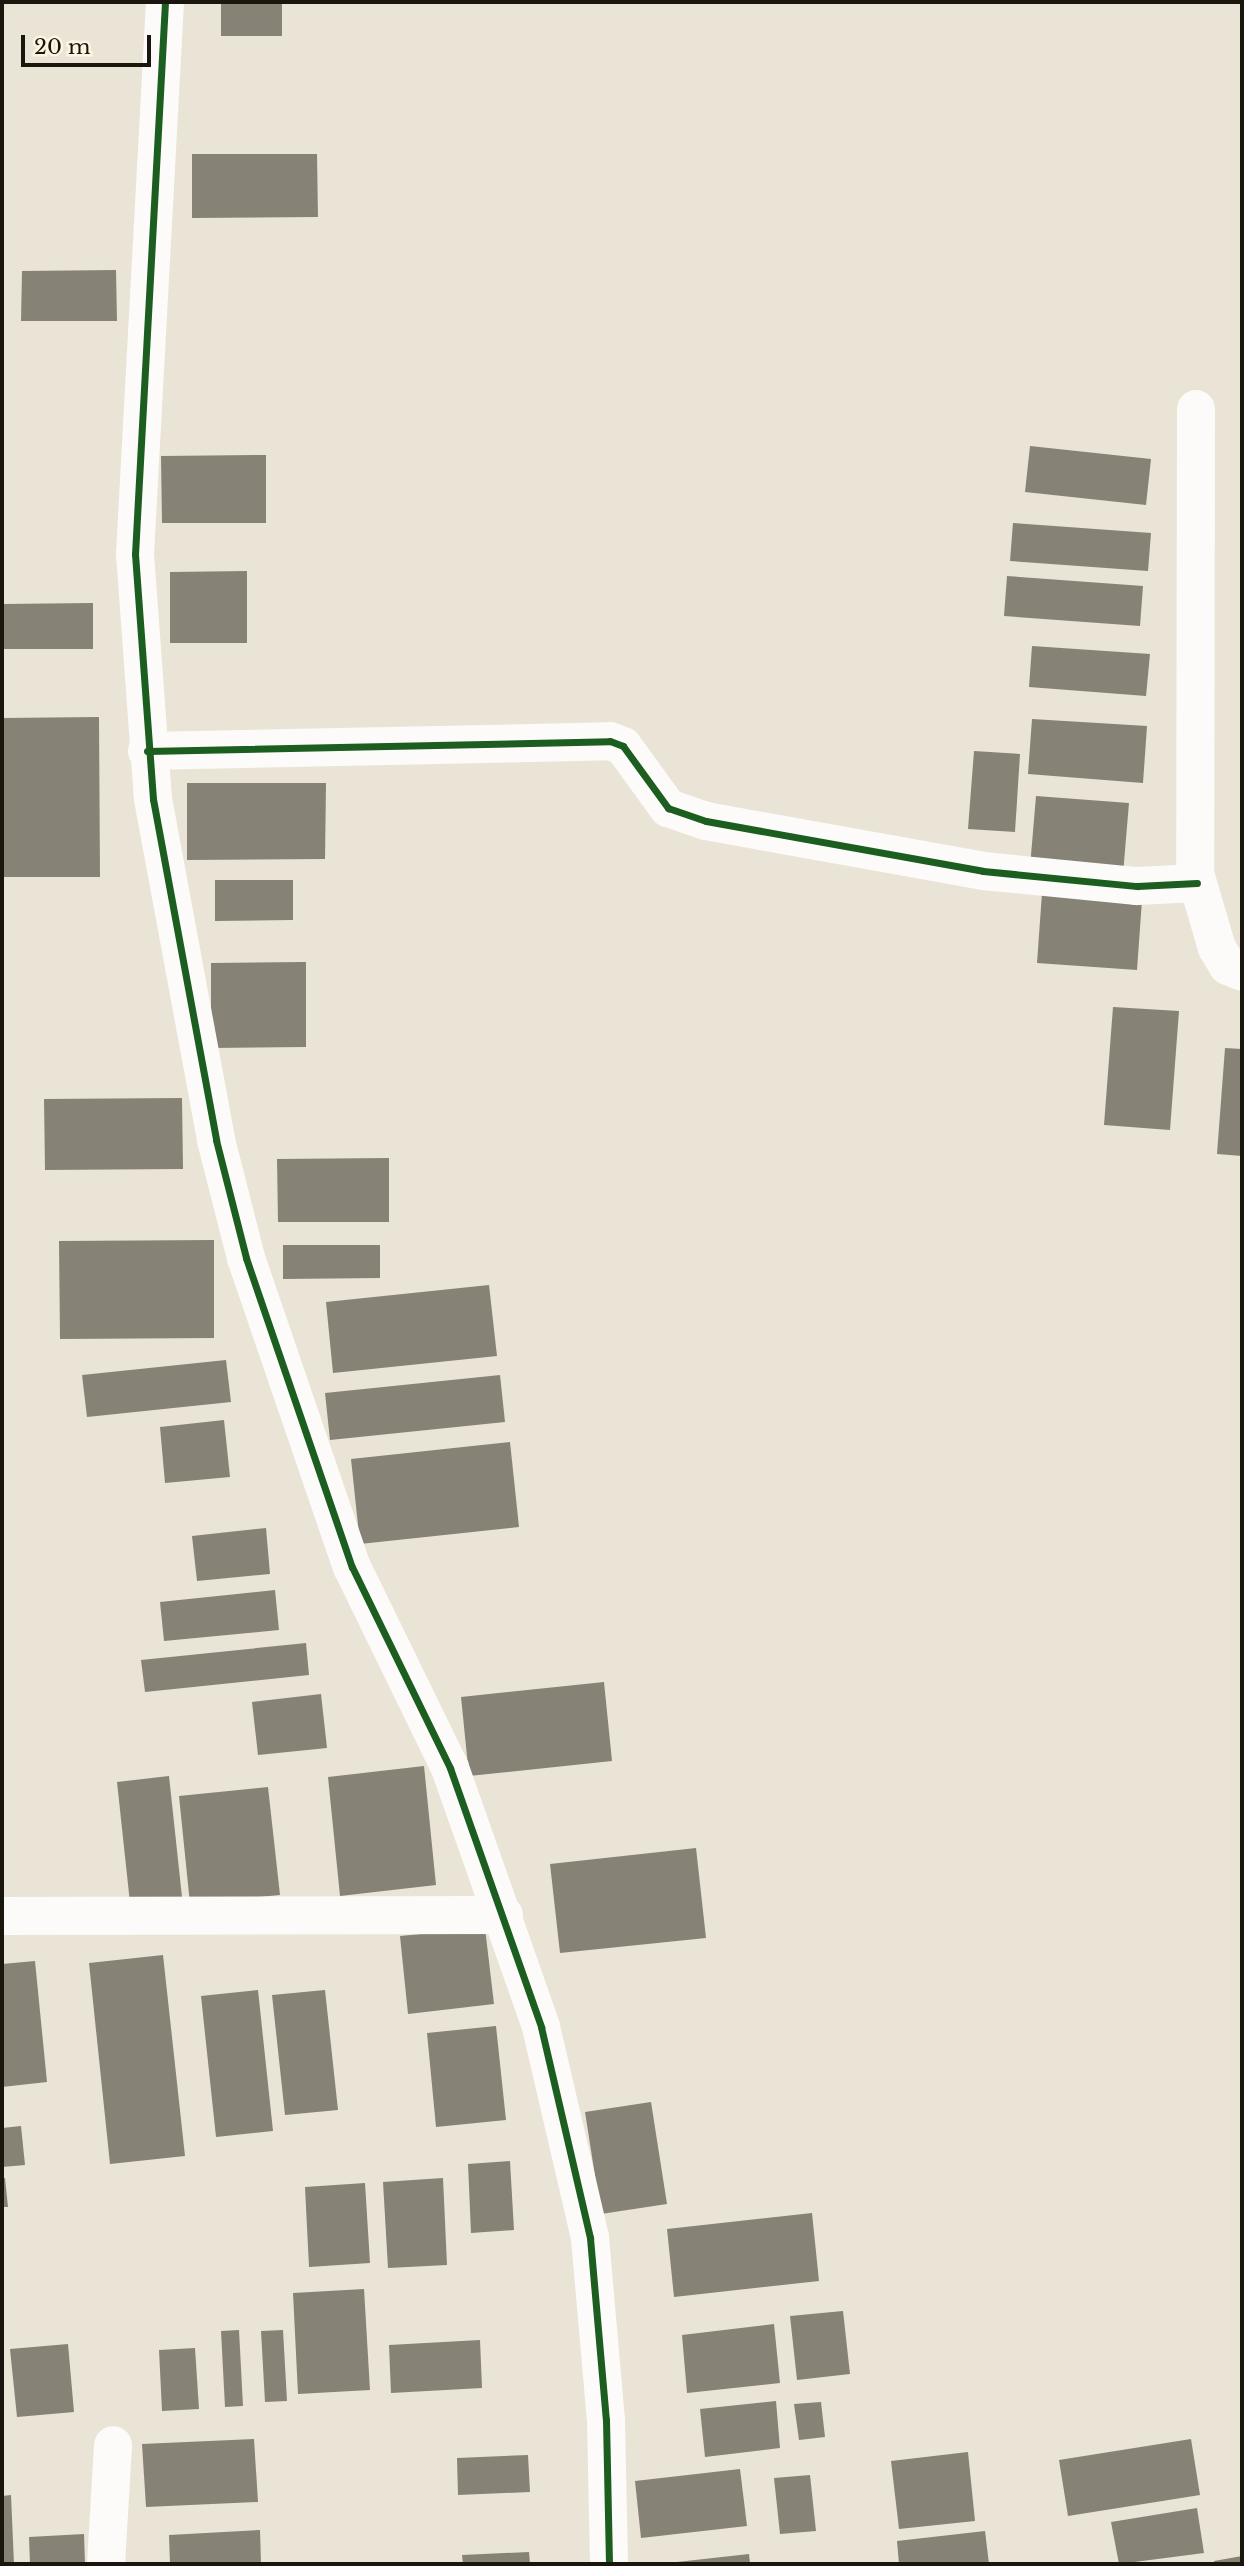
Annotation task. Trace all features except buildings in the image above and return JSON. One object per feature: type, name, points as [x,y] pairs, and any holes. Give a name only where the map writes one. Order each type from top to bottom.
[{"type":"street","points":[[165,2],[137,436],[135,554],[147,751],[216,1140],[246,1258],[352,1567],[450,1768],[504,1915],[541,2027],[590,2238],[606,2420],[610,2564]]},
{"type":"street","points":[[1196,409],[1192,741],[1197,883],[1217,948],[1228,966],[1242,972]]},
{"type":"street","points":[[147,751],[610,741],[623,746],[667,808],[706,821],[984,871],[1137,886],[1197,883]]},
{"type":"street","points":[[2,1916],[504,1915]]},
{"type":"street","points":[[106,2564],[113,2445]]},
{"type":"cycle path","points":[[165,2],[135,554],[153,799],[216,1140],[246,1258],[352,1567],[450,1768],[541,2027],[590,2238],[606,2420],[609,2564]]},
{"type":"cycle path","points":[[147,751],[610,741],[623,746],[668,808],[706,821],[983,871],[1137,886],[1197,883]]}]
